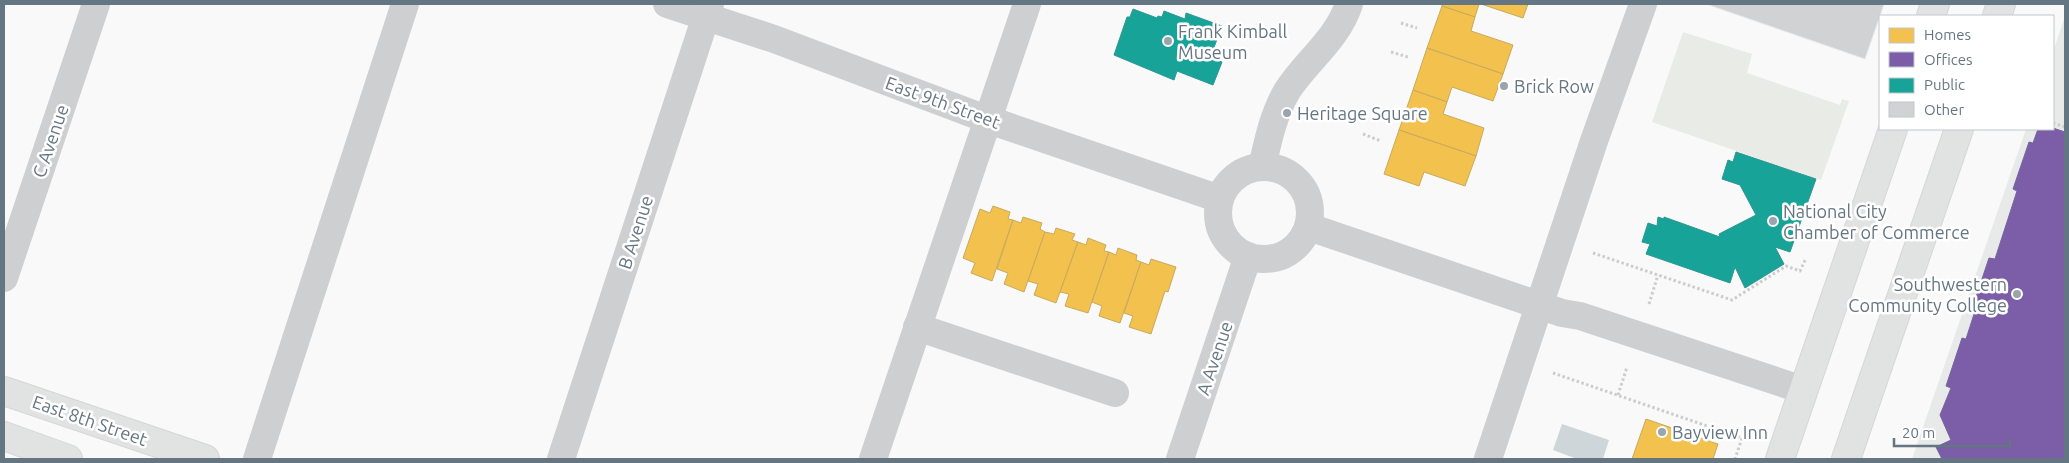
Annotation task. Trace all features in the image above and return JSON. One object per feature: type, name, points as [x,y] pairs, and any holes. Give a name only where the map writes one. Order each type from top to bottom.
[{"type":"main road","points":[[1780,459],[1893,130]]},
{"type":"main road","points":[[1846,459],[1958,130]]},
{"type":"main road","name":"East 8th Street","points":[[4,391],[205,459]]},
{"type":"main road","points":[[4,436],[68,459]]},
{"type":"street","name":"C Avenue","points":[[4,278],[96,4]]},
{"type":"street","points":[[257,459],[404,4]]},
{"type":"street","name":"East 9th Street","points":[[667,4],[708,10],[774,39],[989,120],[1220,199]]},
{"type":"street","points":[[873,459],[989,120],[1026,4]]},
{"type":"street","points":[[1262,168],[1272,123],[1287,91],[1327,44],[1349,4]]},
{"type":"street","points":[[1488,459],[1594,141],[1644,4]]},
{"type":"street","name":"B Avenue","points":[[561,459],[708,10]]},
{"type":"street","points":[[1262,168],[1276,169],[1290,175],[1301,185],[1308,198],[1311,213],[1309,227],[1302,241],[1291,252],[1278,258],[1263,259],[1248,256],[1235,249],[1223,233],[1218,213],[1220,199],[1227,186],[1236,177],[1248,170],[1262,168]]},
{"type":"street","points":[[1309,227],[1562,313],[1580,316],[1791,386]]},
{"type":"street","name":"A Avenue","points":[[1180,459],[1248,256]]},
{"type":"street","points":[[917,327],[1115,394]]},
{"type":"path","points":[[1401,23],[1417,28]]},
{"type":"path","points":[[1391,52],[1408,57]]},
{"type":"path","points":[[1373,106],[1390,112]]},
{"type":"path","points":[[1363,134],[1380,141]]},
{"type":"path","points":[[1592,253],[1732,300],[1786,266],[1800,272],[1806,258]]},
{"type":"path","points":[[1543,370],[1742,438],[1735,459]]},
{"type":"shaded area","name":"Southwestern Community College","points":[[2065,16],[2065,459],[1912,459],[2026,130],[2054,130],[2054,49]]},
{"type":"shaded area","points":[[1683,32],[1752,54],[1747,73],[1840,105],[1842,99],[1849,101],[1821,180],[1652,122]]},
{"type":"shaded area","points":[[1562,424],[1609,440],[1603,459],[1577,459],[1553,450]]},
{"type":"building: Homes","points":[[1442,4],[1479,4],[1475,17],[1442,6]]},
{"type":"building: Homes","points":[[1481,4],[1528,4],[1523,18]]},
{"type":"building: Homes","points":[[1442,6],[1475,17],[1471,31],[1513,45],[1503,74],[1427,48]]},
{"type":"building: Homes","points":[[1427,48],[1503,74],[1493,101],[1452,87],[1447,102],[1413,90]]},
{"type":"building: Homes","points":[[1413,90],[1447,102],[1443,114],[1484,128],[1476,156],[1399,130]]},
{"type":"building: Homes","points":[[1399,130],[1476,156],[1465,186],[1424,172],[1419,186],[1384,174]]},
{"type":"building: Homes","points":[[993,206],[1010,212],[1008,219],[1013,220],[992,281],[971,273],[975,263],[963,258],[980,209],[990,213]]},
{"type":"building: Homes","points":[[1023,217],[1042,223],[1040,229],[1045,232],[1024,292],[1004,284],[1008,273],[997,269],[1013,220],[1021,223]]},
{"type":"building: Homes","points":[[1056,228],[1075,234],[1072,240],[1078,242],[1056,303],[1034,295],[1038,284],[1028,281],[1045,232],[1054,234]]},
{"type":"building: Homes","points":[[1088,238],[1106,245],[1104,251],[1109,252],[1088,313],[1065,306],[1069,294],[1060,292],[1078,242],[1086,245]]},
{"type":"building: Homes","points":[[1118,248],[1137,255],[1136,260],[1141,262],[1120,323],[1099,316],[1102,306],[1092,302],[1109,252],[1116,255]]},
{"type":"building: Homes","points":[[1151,259],[1176,267],[1168,292],[1165,291],[1151,334],[1129,327],[1133,316],[1124,313],[1141,262],[1149,265]]},
{"type":"building: Homes","name":"Bayview Inn","points":[[1646,419],[1718,444],[1713,459],[1632,459]]},
{"type":"building: Offices","name":"Southwestern Community College","points":[[2054,128],[2065,132],[2065,459],[1942,459],[1936,447],[1951,440],[1940,415],[1951,388],[1946,386],[1962,338],[1966,339],[1976,308],[1973,306],[1989,258],[1995,259],[2017,191],[2013,189],[2029,142],[2033,143],[2038,130],[2054,130]]},
{"type":"building: Public","name":"Frank Kimball Museum","points":[[1133,9],[1157,18],[1158,16],[1162,17],[1164,11],[1185,19],[1186,13],[1222,26],[1210,58],[1222,62],[1213,85],[1177,71],[1174,80],[1114,55],[1127,17],[1130,17]]},
{"type":"building: Public","name":"National City Chamber of Commerce","points":[[1736,152],[1816,179],[1790,252],[1775,247],[1784,264],[1745,288],[1735,267],[1730,283],[1646,254],[1650,244],[1642,242],[1648,223],[1657,226],[1658,217],[1664,219],[1664,217],[1720,237],[1719,234],[1756,215],[1740,185],[1722,179],[1728,160],[1733,162]]},
{"type":"building: Other","points":[[1706,4],[1884,4],[1865,59]]},
{"type":"place","name":"Frank Kimball Museum","points":[[1168,41]]},
{"type":"place","name":"Brick Row","points":[[1504,86]]},
{"type":"place","name":"Heritage Square","points":[[1287,113]]},
{"type":"place","name":"National City Chamber of Commerce","points":[[1773,221]]},
{"type":"place","name":"Southwestern Community College","points":[[2017,294]]},
{"type":"place","name":"Bayview Inn","points":[[1662,432]]}]
